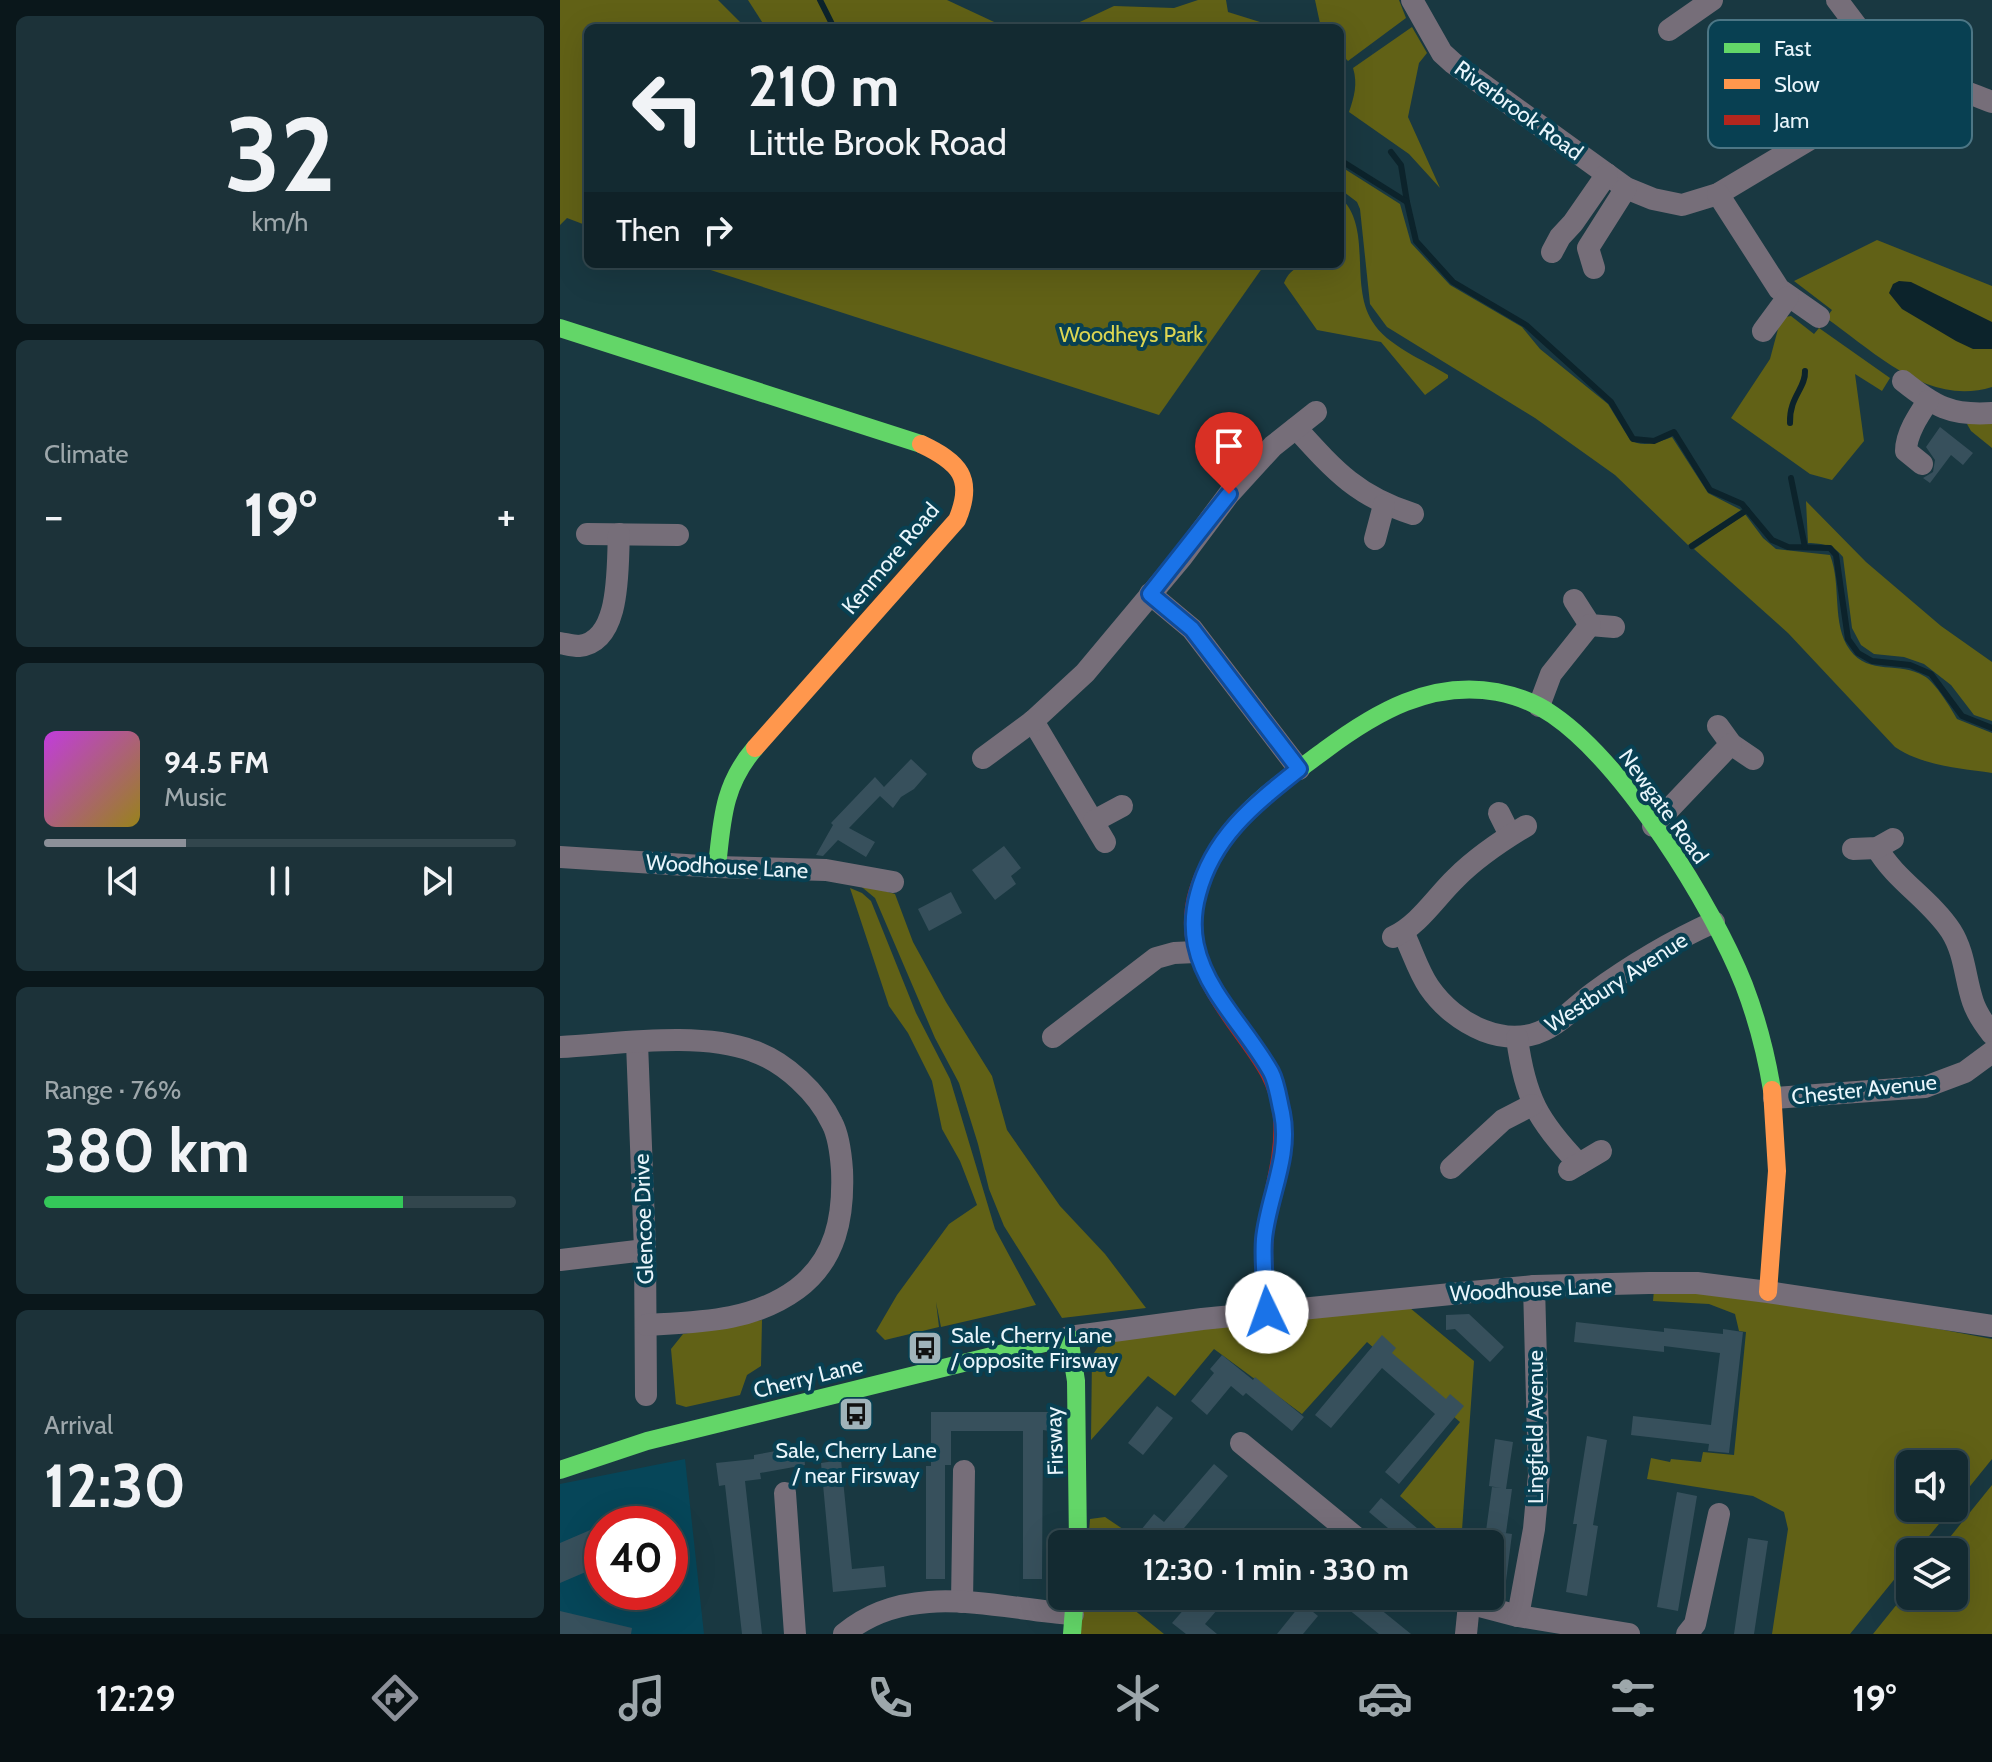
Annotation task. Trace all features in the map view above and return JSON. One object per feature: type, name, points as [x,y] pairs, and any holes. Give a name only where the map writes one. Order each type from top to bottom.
[{"type":"street","name":"Riverbrook Road","points":[[1412,0],[1442,53],[1453,63],[1626,188],[1653,199],[1682,205],[1718,194],[1795,148]]},
{"type":"street","points":[[1669,30],[1712,0]]},
{"type":"street","points":[[1837,0],[1852,20]]},
{"type":"street","name":"Riverbrook Road","points":[[1972,94],[1992,102]]},
{"type":"street","name":"Riverbrook Road","points":[[1552,252],[1607,174]]},
{"type":"street","points":[[1594,268],[1588,248],[1626,188]]},
{"type":"street","points":[[1718,194],[1767,273],[1788,297],[1819,317]]},
{"type":"street","points":[[1763,331],[1788,297]]},
{"type":"street","name":"Kenmore Road","points":[[560,328],[906,437],[936,450],[964,475],[968,490],[966,504],[957,520],[740,765],[731,779],[726,794],[717,867]]},
{"type":"street","points":[[1903,381],[1928,401],[1960,413],[1992,413]]},
{"type":"street","points":[[1922,464],[1906,451],[1906,443],[1928,401]]},
{"type":"street","points":[[983,758],[1033,721],[1085,673],[1229,494],[1273,446],[1316,412]]},
{"type":"street","points":[[1296,428],[1364,495],[1413,514]]},
{"type":"street","points":[[1375,539],[1384,505]]},
{"type":"street","points":[[587,534],[678,535]]},
{"type":"street","points":[[560,643],[580,646],[595,640],[606,630],[612,613],[619,534]]},
{"type":"street","points":[[1150,594],[1192,629],[1299,769]]},
{"type":"street","points":[[1574,600],[1590,625]]},
{"type":"street","points":[[1590,625],[1614,627]]},
{"type":"street","points":[[1539,706],[1551,674],[1590,625]]},
{"type":"street","name":"Newgate Road","points":[[1267,1312],[1264,1240],[1281,1164],[1283,1116],[1272,1074],[1215,991],[1196,952],[1192,925],[1204,871],[1229,830],[1254,805],[1370,718],[1408,698],[1440,690],[1467,688],[1492,690],[1539,706],[1586,744],[1653,826],[1714,922],[1752,1006],[1774,1098],[1779,1182],[1768,1292]]},
{"type":"street","points":[[1033,721],[1105,842]]},
{"type":"street","points":[[1653,826],[1725,735],[1753,759]]},
{"type":"street","points":[[1094,821],[1122,806]]},
{"type":"street","name":"Westbury Avenue","points":[[1499,813],[1518,831],[1459,875],[1398,934],[1429,987],[1447,1007],[1472,1025],[1496,1035],[1517,1038],[1534,1035],[1550,1028],[1592,994],[1686,935],[1714,922]]},
{"type":"street","points":[[1853,849],[1885,844],[1892,868],[1937,911],[1953,934],[1961,953],[1973,1004],[1992,1034]]},
{"type":"street","name":"Woodhouse Lane","points":[[560,857],[826,870],[893,882]]},
{"type":"street","points":[[1053,1037],[1156,958],[1196,952]]},
{"type":"street","name":"Westbury Avenue","points":[[1517,1038],[1532,1105],[1574,1167],[1601,1151]]},
{"type":"street","points":[[560,1047],[697,1040],[730,1044],[757,1052],[788,1072],[816,1096],[833,1125],[841,1160],[843,1198],[839,1225],[830,1252],[815,1273],[796,1290],[750,1312],[716,1322],[646,1325]]},
{"type":"street","name":"Glencoe Drive","points":[[637,1043],[645,1250],[646,1395]]},
{"type":"street","name":"Chester Avenue","points":[[1774,1098],[1925,1087],[1965,1072],[1992,1052]]},
{"type":"street","points":[[1451,1168],[1503,1120],[1532,1105]]},
{"type":"street","points":[[560,1260],[645,1250]]},
{"type":"street","name":"Woodhouse Lane","points":[[1069,1337],[1267,1312],[1534,1286],[1697,1283],[1992,1326]]},
{"type":"street","name":"Lingfield Avenue","points":[[1518,1616],[1534,1529],[1539,1475],[1534,1286]]},
{"type":"street","name":"Cherry Lane","points":[[560,1470],[647,1441],[1069,1337]]},
{"type":"street","name":"Firsway","points":[[1069,1337],[1076,1381],[1078,1530]]},
{"type":"street","points":[[1241,1443],[1347,1530]]},
{"type":"street","points":[[962,1602],[964,1471]]},
{"type":"street","points":[[785,1493],[795,1634]]},
{"type":"street","points":[[1687,1634],[1695,1624],[1719,1514]]},
{"type":"street","points":[[844,1634],[875,1614],[898,1606],[933,1601],[1073,1615]]},
{"type":"street","points":[[1466,1634],[1468,1610]]},
{"type":"street","points":[[1494,1610],[1629,1634]]},
{"type":"shaded area","points":[[1911,282],[1992,322],[1992,349],[1973,349],[1902,309],[1889,293],[1893,284]]},
{"type":"shaded area","points":[[685,1459],[704,1634],[560,1634],[560,1484]]},
{"type":"green space","points":[[560,0],[718,0],[742,24],[584,24],[584,224],[567,218],[560,225]]},
{"type":"green space","points":[[748,0],[947,0],[998,24],[763,24]]},
{"type":"green space","points":[[1198,0],[1226,0],[1228,12],[1260,24],[1076,24],[1114,6],[1174,8]]},
{"type":"green space","points":[[1315,0],[1399,0],[1406,18],[1348,61],[1344,57],[1344,24],[1320,24]]},
{"type":"green space","points":[[1412,27],[1427,53],[1419,63],[1408,117],[1440,188],[1409,154],[1349,112],[1355,85],[1353,68]]},
{"type":"green space","points":[[1344,169],[1400,204],[1411,243],[1450,285],[1522,327],[1540,349],[1608,404],[1630,440],[1646,444],[1672,437],[1708,493],[1741,510],[1688,545],[1615,475],[1535,418],[1387,327],[1370,304],[1357,202],[1344,192]]},
{"type":"green space","points":[[1344,202],[1356,224],[1362,290],[1372,321],[1396,345],[1448,375],[1448,378],[1425,395],[1381,342],[1317,330],[1284,283],[1294,270],[1344,268]]},
{"type":"green space","points":[[1877,240],[1992,286],[1992,387],[1969,391],[1946,389],[1903,373],[1826,318],[1832,310],[1794,281]]},
{"type":"green space","name":"Woodheys Park","points":[[704,268],[1262,268],[1159,415]]},
{"type":"green space","points":[[1791,316],[1814,334],[1819,328],[1890,378],[1882,391],[1855,374],[1864,441],[1832,480],[1810,474],[1731,418],[1770,359],[1778,329],[1785,317]]},
{"type":"green space","points":[[1992,421],[1992,448],[1967,424]]},
{"type":"green space","points":[[1806,501],[1866,562],[1941,626],[1992,662],[1992,721],[1974,715],[1951,685],[1924,664],[1904,657],[1874,654],[1861,645],[1852,628],[1843,557],[1831,547],[1808,543]]},
{"type":"green space","points":[[1745,514],[1763,538],[1776,549],[1830,555],[1836,579],[1838,616],[1850,650],[1866,663],[1905,669],[1924,676],[1938,689],[1957,719],[1992,733],[1992,773],[1929,762],[1895,747],[1788,633],[1694,549]]},
{"type":"green space","points":[[857,883],[895,894],[913,942],[992,1076],[1007,1130],[1060,1206],[1105,1254],[1146,1308],[1062,1318],[1004,1226],[989,1189],[959,1083],[935,1038],[875,898]]},
{"type":"green space","points":[[850,888],[871,901],[916,1013],[950,1079],[995,1229],[1036,1305],[941,1327],[936,1302],[939,1327],[885,1340],[876,1331],[897,1295],[949,1224],[977,1205],[960,1161],[942,1129],[932,1081],[908,1033],[889,1006]]},
{"type":"green space","points":[[1654,1290],[1769,1297],[1992,1339],[1992,1459],[1968,1489],[1968,1450],[1896,1450],[1896,1522],[1941,1522],[1927,1538],[1896,1538],[1896,1577],[1850,1634],[1772,1634],[1788,1529],[1784,1512],[1753,1496],[1647,1479],[1651,1458],[1670,1462],[1671,1459],[1701,1462],[1703,1452],[1734,1455],[1746,1332],[1739,1331],[1735,1314],[1709,1304],[1653,1301]]},
{"type":"green space","points":[[1410,1308],[1474,1361],[1462,1530],[1438,1530],[1400,1496],[1460,1422],[1367,1342],[1302,1414],[1214,1349],[1175,1396],[1148,1376],[1091,1440],[1092,1356],[1104,1338]]},
{"type":"green space","points":[[762,1320],[761,1366],[747,1375],[740,1395],[686,1407],[676,1404],[671,1349],[683,1334]]},
{"type":"green space","points":[[1992,1485],[1992,1634],[1873,1634],[1896,1605],[1896,1610],[1968,1610],[1968,1538],[1949,1538],[1962,1522],[1968,1522],[1968,1515]]},
{"type":"green space","points":[[1105,1517],[1124,1530],[1089,1530],[1090,1519]]},
{"type":"green space","points":[[1081,1610],[1134,1610],[1164,1634],[1078,1634]]},
{"type":"building","points":[[1940,427],[1973,453],[1963,465],[1951,455],[1930,483],[1923,478],[1933,472],[1935,460],[1926,447]]},
{"type":"building","points":[[911,759],[927,774],[914,789],[901,797],[893,808],[880,796],[849,828],[875,842],[866,857],[838,840],[823,856],[816,855],[833,825],[831,823],[875,777],[884,787]]},
{"type":"building","points":[[1004,846],[1021,868],[1011,876],[1016,884],[995,900],[972,870]]},
{"type":"building","points":[[951,892],[962,913],[929,931],[918,909]]},
{"type":"building","points":[[1469,1314],[1504,1347],[1490,1362],[1455,1329],[1446,1330],[1446,1315]]},
{"type":"building","points":[[1576,1322],[1664,1332],[1664,1328],[1723,1334],[1723,1329],[1743,1332],[1729,1453],[1708,1451],[1709,1444],[1631,1435],[1633,1416],[1711,1425],[1720,1353],[1664,1346],[1664,1352],[1574,1342]]},
{"type":"building","points":[[1382,1335],[1396,1348],[1392,1353],[1446,1399],[1450,1394],[1464,1406],[1399,1484],[1385,1472],[1435,1414],[1382,1368],[1331,1428],[1315,1415]]},
{"type":"building","points":[[1222,1355],[1304,1417],[1292,1431],[1246,1393],[1243,1396],[1231,1386],[1207,1415],[1191,1401],[1214,1373],[1210,1369]]},
{"type":"building","points":[[1157,1406],[1173,1418],[1143,1455],[1128,1443]]},
{"type":"building","points":[[931,1412],[1049,1412],[1049,1431],[1043,1430],[1042,1579],[1023,1579],[1023,1431],[951,1431],[951,1465],[945,1465],[945,1579],[926,1579],[926,1466],[931,1466]]},
{"type":"building","points":[[1587,1436],[1607,1440],[1593,1525],[1598,1526],[1587,1596],[1566,1592]]},
{"type":"building","points":[[1495,1439],[1513,1442],[1506,1489],[1512,1489],[1506,1533],[1504,1530],[1486,1530],[1492,1487],[1501,1488],[1489,1486]]},
{"type":"building","points":[[803,1446],[805,1465],[760,1473],[761,1479],[745,1481],[762,1634],[742,1634],[725,1485],[719,1486],[716,1463],[754,1459],[754,1455]]},
{"type":"building","points":[[841,1460],[852,1569],[884,1566],[886,1587],[833,1592],[821,1463]]},
{"type":"building","points":[[1214,1464],[1228,1476],[1182,1530],[1141,1530],[1154,1514],[1164,1522]]},
{"type":"building","points":[[1677,1492],[1697,1496],[1678,1611],[1657,1607]]},
{"type":"building","points":[[1381,1498],[1419,1530],[1390,1530],[1369,1512]]},
{"type":"building","points":[[584,1533],[584,1573],[560,1583],[560,1543]]},
{"type":"building","points":[[1504,1533],[1512,1534],[1504,1581]]},
{"type":"building","points":[[1748,1538],[1768,1541],[1754,1634],[1734,1634]]},
{"type":"building","points":[[1183,1610],[1217,1610],[1205,1624],[1217,1634],[1186,1634],[1172,1623]]},
{"type":"building","points":[[1296,1610],[1311,1610],[1318,1616],[1303,1634],[1277,1634]]},
{"type":"building","points":[[1349,1610],[1381,1610],[1411,1634],[1379,1634]]},
{"type":"building","points":[[560,1611],[632,1628],[631,1634],[560,1634]]},
{"type":"waterway","points":[[820,0],[832,24]]},
{"type":"waterway","points":[[1391,152],[1401,165],[1407,202]]},
{"type":"waterway","points":[[1344,163],[1407,202],[1416,241],[1453,282],[1526,325],[1611,402],[1633,439],[1654,441],[1674,432],[1710,490],[1742,504],[1772,540],[1788,547],[1830,548],[1836,555],[1848,639],[1858,653],[1872,661],[1910,665],[1931,674],[1962,716],[1992,728]]},
{"type":"waterway","points":[[1790,423],[1792,406],[1805,371]]},
{"type":"waterway","points":[[1791,478],[1805,547]]},
{"type":"waterway","points":[[1692,546],[1747,510]]},
{"type":"traffic: fast","points":[[560,328],[921,444]]},
{"type":"traffic: fast","points":[[1225,838],[1259,801],[1298,770],[1364,723],[1405,702],[1427,695],[1473,689],[1497,692],[1533,704],[1553,715],[1580,737],[1608,766],[1663,838],[1688,877],[1730,952],[1744,985],[1761,1036],[1772,1090]]},
{"type":"traffic: fast","points":[[717,867],[730,790],[755,748]]},
{"type":"traffic: fast","points":[[560,1470],[647,1441],[1069,1337],[1076,1381],[1078,1530]]},
{"type":"traffic: fast","points":[[1072,1634],[1074,1610]]},
{"type":"traffic: slow","points":[[755,748],[957,520],[964,493],[960,473],[945,458],[921,444]]},
{"type":"traffic: slow","points":[[1768,1292],[1777,1171],[1772,1090]]},
{"type":"traffic: jam","points":[[1225,838],[1208,866],[1198,891],[1193,915],[1194,938],[1210,983],[1268,1072],[1280,1105],[1281,1147],[1264,1243],[1267,1312]]},
{"type":"place","name":"Sale, Cherry Lane / opposite Firsway","points":[[925,1348]]},
{"type":"place","name":"Sale, Cherry Lane / near Firsway","points":[[856,1414]]},
{"type":"route","points":[[1229,494],[1150,594],[1192,629],[1299,769],[1254,805],[1229,830],[1204,871],[1192,925],[1201,966],[1272,1074],[1283,1116],[1281,1164],[1264,1240],[1267,1312]]}]
